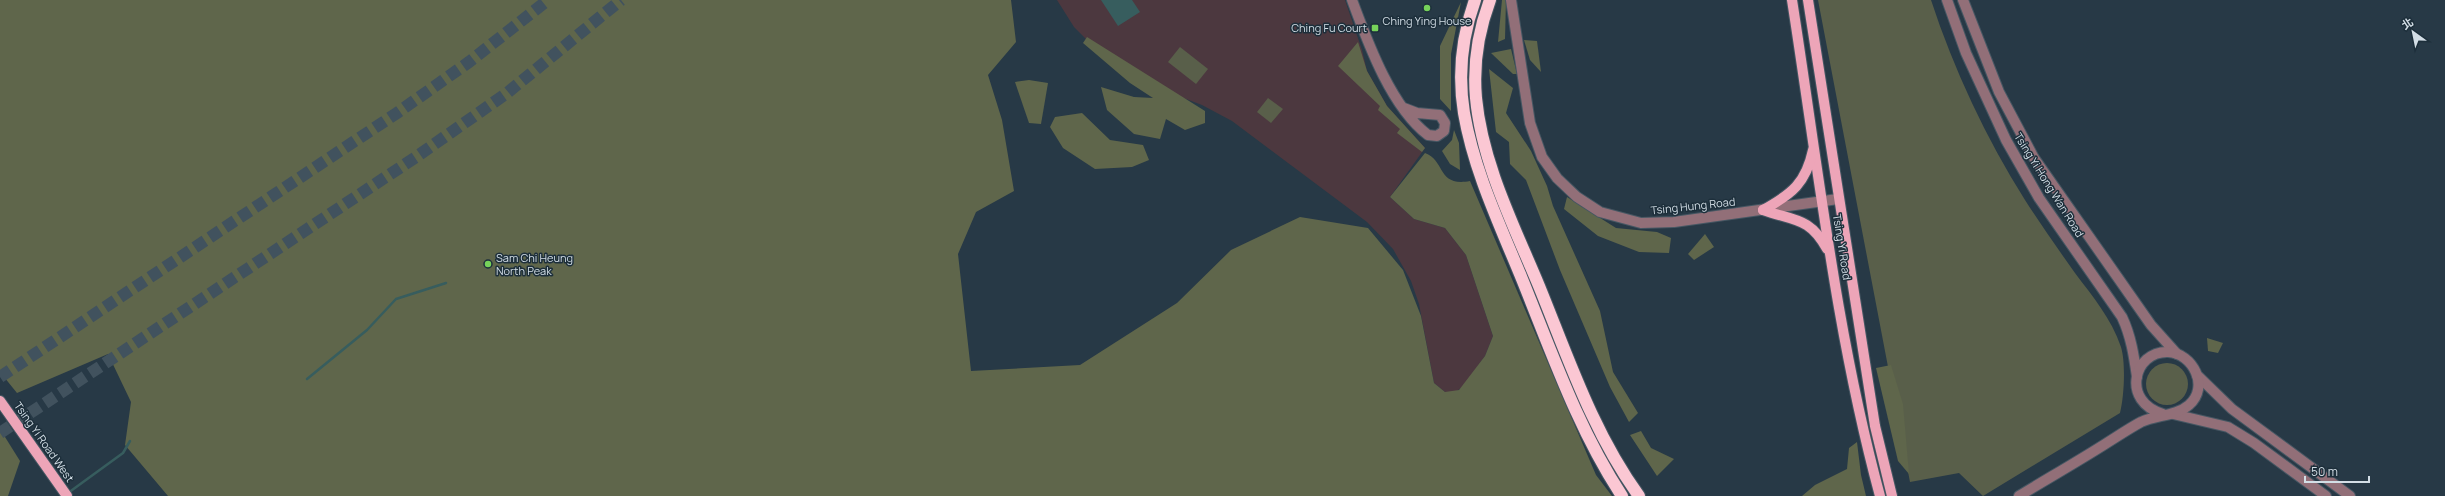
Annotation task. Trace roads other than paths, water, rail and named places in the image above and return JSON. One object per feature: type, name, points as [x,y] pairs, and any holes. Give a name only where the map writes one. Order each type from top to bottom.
[{"type":"highway","points":[[1490,0],[1477,43],[1475,86],[1481,131],[1496,179],[1595,422],[1614,459],[1639,496]]},
{"type":"highway","points":[[1474,3],[1465,40],[1461,77],[1468,131],[1479,170],[1591,444],[1622,496]]},
{"type":"main road","name":"Tsing Yi Road","points":[[1792,0],[1823,200],[1830,256],[1864,437],[1880,496]]},
{"type":"main road","name":"Tsing Yi Road","points":[[1808,0],[1875,426],[1892,496]]},
{"type":"main road","points":[[1764,210],[1780,201],[1800,184],[1809,167],[1814,143]]},
{"type":"main road","points":[[1764,210],[1809,225],[1820,236],[1830,256]]},
{"type":"main road","name":"Tsing Yi Road West","points":[[0,401],[68,496]]},
{"type":"street","points":[[1352,0],[1377,61],[1404,108]]},
{"type":"street","name":"Tsing Hung Road","points":[[1511,0],[1530,123],[1542,157],[1557,178],[1577,197],[1600,212],[1641,223],[1674,222],[1838,198]]},
{"type":"street","name":"Tsing Yi Hong Wan Road","points":[[1947,0],[1966,53],[2006,140],[2039,198],[2122,317],[2132,346],[2137,377]]},
{"type":"street","name":"Tsing Yi Hong Wan Road","points":[[1963,0],[1999,92],[2034,158],[2152,325],[2177,354]]},
{"type":"street","points":[[2141,423],[2145,405],[2136,388],[2137,377],[2147,360],[2156,354],[2167,352],[2177,354],[2193,366],[2197,375],[2232,409],[2350,496]]},
{"type":"street","points":[[2019,496],[2141,423],[2191,404],[2197,390],[2197,375]]},
{"type":"street","points":[[2145,405],[2168,414],[2228,427],[2254,443],[2326,496]]},
{"type":"waterway","points":[[307,379],[367,330],[396,299],[446,283]]},
{"type":"waterway","points":[[68,493],[123,453],[130,441]]},
{"type":"tunnel","points":[[0,377],[397,113],[469,62],[548,0]]},
{"type":"tunnel","points":[[0,433],[416,157],[507,93],[621,0]]},
{"type":"place","name":"Ching Ying House","points":[[1427,8]]},
{"type":"place","name":"Ching Fu Court","points":[[1375,28]]},
{"type":"place","name":"Sam Chi Heung North Peak","points":[[488,264]]}]
